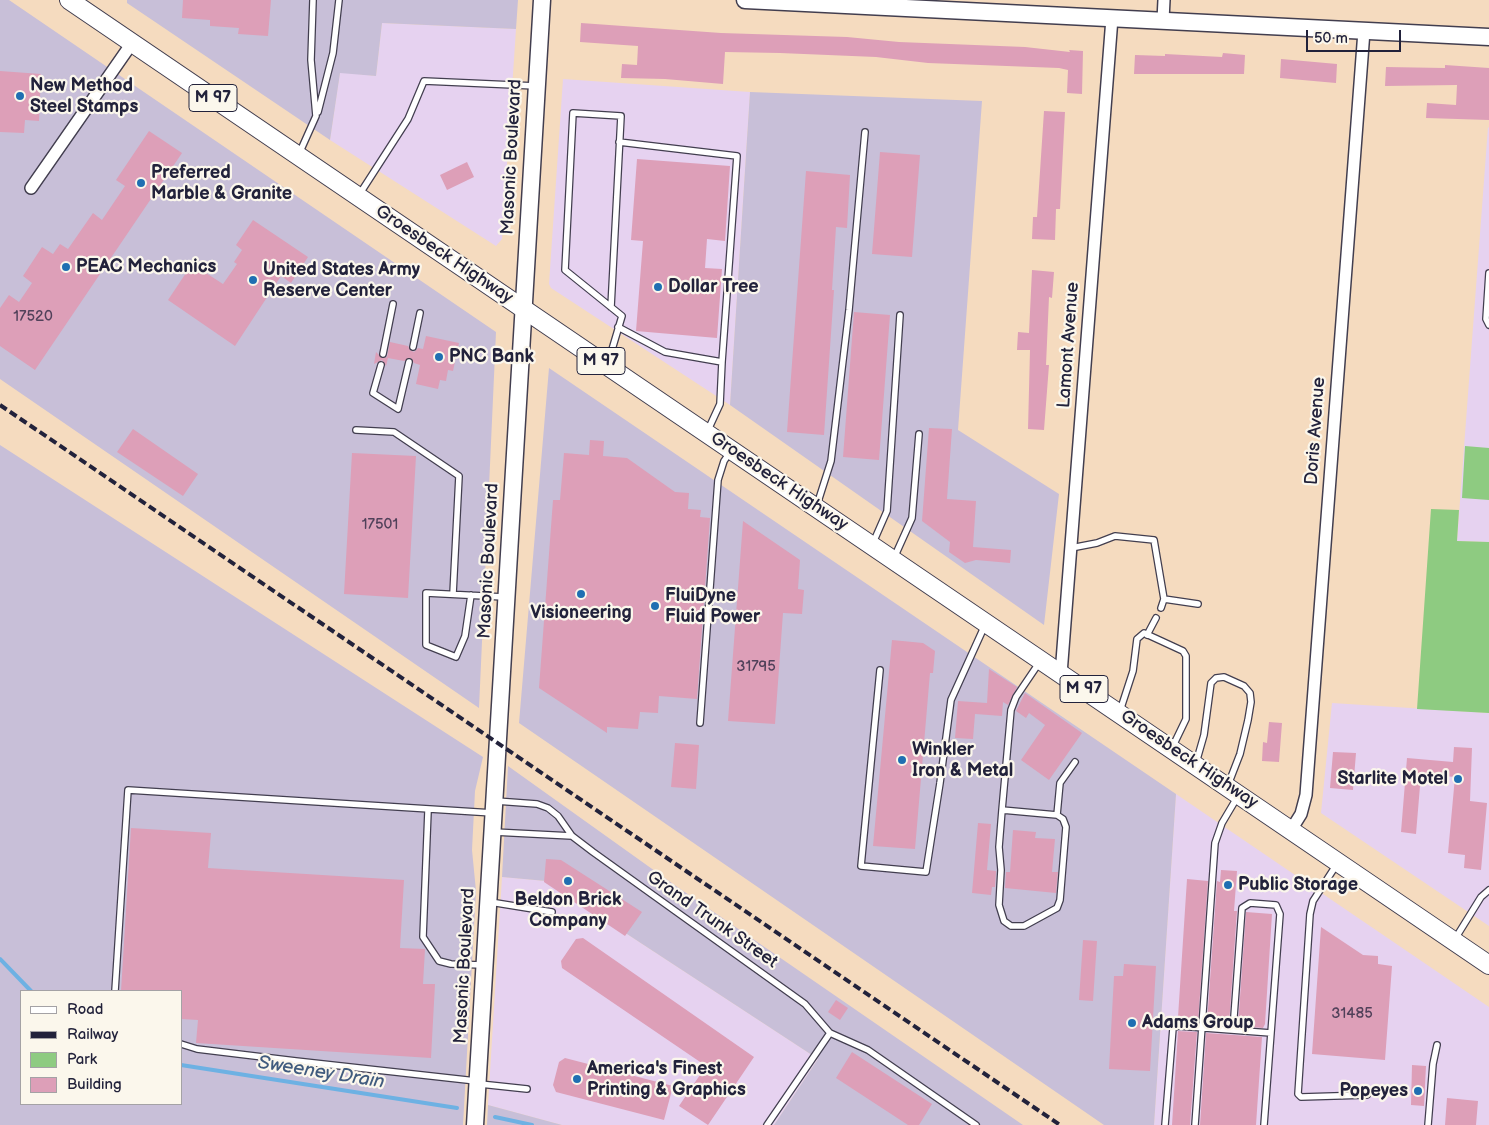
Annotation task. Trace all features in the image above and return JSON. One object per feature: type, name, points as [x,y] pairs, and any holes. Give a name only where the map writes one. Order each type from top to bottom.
[{"type":"main road","name":"Groesbeck Highway","points":[[69,0],[1488,963]]},
{"type":"street","name":"Masonic Boulevard","points":[[476,1125],[542,0]]},
{"type":"street","points":[[745,0],[939,5],[1112,18],[1489,37]]},
{"type":"street","points":[[1163,20],[1164,0]]},
{"type":"street","name":"Lamont Avenue","points":[[1061,674],[1112,18]]},
{"type":"street","name":"Doris Avenue","points":[[1291,830],[1301,814],[1306,795],[1364,31]]},
{"type":"street","points":[[31,188],[132,43]]},
{"type":"lane","points":[[313,0],[311,60],[316,116]]},
{"type":"lane","points":[[298,156],[316,116],[333,53],[338,0]]},
{"type":"lane","points":[[358,196],[408,119],[424,81],[537,86]]},
{"type":"lane","points":[[607,365],[622,316],[565,270],[572,113],[621,116],[611,307]]},
{"type":"lane","points":[[816,507],[831,461],[849,310],[865,132]]},
{"type":"lane","points":[[619,142],[738,156],[720,404],[707,433]]},
{"type":"lane","points":[[1489,274],[1486,319],[1489,324]]},
{"type":"lane","points":[[383,354],[393,304]]},
{"type":"lane","points":[[413,347],[420,313]]},
{"type":"lane","points":[[872,545],[887,511],[900,315]]},
{"type":"lane","points":[[618,326],[665,352],[722,362]]},
{"type":"lane","points":[[381,365],[373,393],[398,409],[410,362]]},
{"type":"lane","points":[[356,430],[394,432],[459,476],[453,594]]},
{"type":"lane","points":[[893,560],[912,518],[919,434]]},
{"type":"lane","points":[[700,723],[718,480],[724,461],[732,450]]},
{"type":"lane","points":[[1071,548],[1097,543],[1115,536],[1154,540],[1164,599],[1162,608]]},
{"type":"lane","points":[[471,595],[465,636],[456,657],[426,645],[426,593],[453,594],[471,595],[507,597]]},
{"type":"lane","points":[[1164,599],[1198,604]]},
{"type":"lane","points":[[1147,635],[1156,618]]},
{"type":"lane","points":[[880,670],[861,866],[926,872],[951,700],[986,623]]},
{"type":"lane","points":[[1119,713],[1133,671],[1138,640],[1144,633],[1183,650],[1186,656],[1186,719],[1172,749]]},
{"type":"lane","points":[[1002,810],[1057,815],[1063,819],[1066,827],[1060,900],[1057,908],[1024,926],[1011,926],[1004,921],[999,905],[1001,870],[999,847],[1002,810],[1011,710],[1016,697],[1041,660]]},
{"type":"lane","points":[[1195,765],[1204,735],[1211,683],[1216,678],[1224,677],[1244,686],[1250,694],[1248,720],[1233,791],[1214,843],[1195,1125]]},
{"type":"lane","points":[[1057,815],[1060,783],[1075,762]]},
{"type":"lane","name":"Grand Trunk Street","points":[[115,990],[128,790],[428,810],[543,806],[558,816],[572,836],[656,900],[805,1004],[830,1034]]},
{"type":"lane","points":[[428,810],[423,938],[439,961],[452,964],[485,965]]},
{"type":"lane","points":[[493,832],[572,836]]},
{"type":"lane","points":[[1338,862],[1313,901],[1310,914],[1298,1094],[1301,1098],[1367,1095]]},
{"type":"lane","points":[[1453,940],[1482,897],[1489,890]]},
{"type":"lane","points":[[489,902],[552,912]]},
{"type":"lane","points":[[1234,1030],[1242,908],[1250,903],[1273,904],[1278,908],[1280,914],[1264,1125]]},
{"type":"lane","points":[[1165,1125],[1172,1030],[1178,1026],[1271,1033]]},
{"type":"lane","points":[[767,1125],[830,1034],[868,1050],[976,1125]]},
{"type":"lane","points":[[182,1044],[197,1049],[296,1062],[527,1089]]},
{"type":"lane","points":[[1428,1125],[1433,1064],[1438,1045]]},
{"type":"shaded area","points":[[0,0],[9,0],[496,332],[479,708],[0,379]]},
{"type":"shaded area","points":[[127,0],[518,0],[516,29],[382,23],[376,76],[340,73],[330,140],[127,3]]},
{"type":"shaded area","points":[[382,23],[516,29],[502,239],[496,246],[330,140],[340,72],[376,76]]},
{"type":"shaded area","points":[[563,79],[750,92],[730,405],[551,288],[549,284]]},
{"type":"shaded area","points":[[750,92],[982,101],[958,430],[1059,494],[1044,625],[730,405]]},
{"type":"shaded area","points":[[1488,127],[1489,542],[1457,541]]},
{"type":"shaded area","points":[[549,368],[1176,794],[1154,1125],[1104,1125],[519,723]]},
{"type":"shaded area","points":[[0,445],[483,757],[475,791],[472,850],[476,891],[463,1125],[0,1125]]},
{"type":"shaded area","points":[[1332,703],[1489,713],[1489,926],[1321,813]]},
{"type":"shaded area","points":[[508,766],[676,886],[1023,1125],[774,1125],[818,1059],[546,881],[502,877]]},
{"type":"shaded area","points":[[1176,794],[1489,1007],[1489,1125],[1154,1125]]},
{"type":"shaded area","points":[[502,877],[546,881],[818,1059],[774,1125],[562,1125],[488,1105]]},
{"type":"shaded area","points":[[488,1105],[562,1125],[487,1125]]},
{"type":"green space","points":[[1465,446],[1489,448],[1489,500],[1462,498]]},
{"type":"green space","points":[[1431,509],[1459,510],[1457,541],[1489,542],[1489,713],[1417,709]]},
{"type":"building","points":[[183,0],[271,0],[268,36],[238,34],[239,28],[210,26],[210,20],[182,18]]},
{"type":"building","points":[[581,23],[721,33],[847,37],[899,42],[1025,47],[1070,52],[1069,50],[1083,51],[1082,94],[1067,93],[1068,70],[1059,68],[928,63],[876,57],[780,53],[725,52],[723,84],[665,79],[621,78],[622,64],[637,65],[638,46],[580,42]]},
{"type":"building","points":[[1223,53],[1245,55],[1244,74],[1134,74],[1135,55],[1165,56],[1165,54],[1222,57]]},
{"type":"building","points":[[1281,59],[1337,64],[1336,83],[1280,78]]},
{"type":"building","points":[[1445,65],[1489,68],[1489,120],[1426,118],[1427,103],[1456,105],[1457,85],[1385,86],[1386,67],[1445,68]]},
{"type":"building","name":"New Method Steel Stamps","points":[[0,71],[41,74],[39,121],[25,120],[24,133],[0,132]]},
{"type":"building","points":[[1044,111],[1065,112],[1060,209],[1056,209],[1055,240],[1032,239],[1033,217],[1037,217]]},
{"type":"building","points":[[149,131],[182,153],[35,370],[0,346],[0,308],[9,295],[19,302],[32,283],[23,276],[42,247],[53,254],[60,244],[68,249],[93,213],[102,220],[125,186],[116,180]]},
{"type":"building","points":[[880,152],[920,155],[912,257],[872,254]]},
{"type":"building","points":[[637,159],[730,166],[725,241],[707,239],[705,268],[722,269],[717,338],[636,331],[643,241],[631,240]]},
{"type":"building","points":[[467,162],[474,177],[447,190],[440,175]]},
{"type":"building","points":[[806,171],[850,175],[847,228],[836,227],[832,290],[834,290],[824,435],[787,432]]},
{"type":"building","name":"United States Army Reserve Center","points":[[253,220],[308,257],[291,283],[281,276],[235,346],[168,300],[192,264],[223,284],[237,264],[234,262],[242,250],[236,245]]},
{"type":"building","points":[[1032,270],[1054,272],[1052,298],[1049,297],[1046,365],[1049,365],[1044,430],[1028,429],[1030,350],[1017,350],[1018,332],[1029,333]]},
{"type":"building","points":[[854,312],[890,315],[879,460],[843,457]]},
{"type":"building","name":"PNC Bank","points":[[426,336],[459,343],[453,371],[448,370],[446,381],[440,380],[438,389],[416,384],[420,365],[414,363],[411,358],[404,361],[388,358],[386,366],[382,360],[374,364],[376,352],[382,358],[387,357],[390,342],[408,346],[414,352],[418,348],[423,349]]},
{"type":"building","points":[[929,428],[952,429],[947,499],[976,501],[973,547],[1011,550],[1010,563],[976,560],[965,563],[949,552],[950,542],[922,521]]},
{"type":"building","points":[[133,429],[198,474],[183,496],[117,452]]},
{"type":"building","points":[[590,440],[604,441],[603,456],[627,458],[675,492],[689,493],[688,509],[701,510],[700,517],[710,518],[697,699],[659,696],[658,713],[640,712],[638,729],[607,727],[607,733],[539,688],[553,500],[560,500],[564,453],[589,455]]},
{"type":"building","points":[[352,453],[416,456],[408,598],[344,594]]},
{"type":"building","points":[[743,521],[800,560],[798,589],[804,590],[802,614],[783,613],[775,724],[728,721]]},
{"type":"building","name":"Winkler Iron & Metal","points":[[892,640],[923,643],[935,651],[933,673],[930,673],[915,849],[873,846]]},
{"type":"building","points":[[989,669],[1017,687],[1008,705],[1003,702],[1002,716],[975,714],[973,739],[955,738],[958,701],[987,703]]},
{"type":"building","points":[[1025,693],[1082,733],[1049,780],[1021,760],[1045,725],[1029,713],[1026,718],[1016,711]]},
{"type":"building","points":[[1269,722],[1282,723],[1279,762],[1262,761],[1263,742],[1267,743]]},
{"type":"building","points":[[675,743],[699,745],[696,789],[671,787]]},
{"type":"building","points":[[1454,747],[1472,748],[1470,801],[1487,803],[1481,870],[1464,868],[1465,855],[1448,853],[1455,777],[1421,774],[1416,834],[1401,832],[1407,758],[1453,762]]},
{"type":"building","points":[[1333,752],[1356,753],[1353,790],[1330,788]]},
{"type":"building","points":[[978,823],[991,824],[987,870],[996,871],[995,887],[992,887],[991,895],[972,893]]},
{"type":"building","points":[[131,828],[211,833],[208,868],[404,880],[400,948],[425,949],[423,984],[435,984],[431,1058],[196,1043],[198,1020],[182,1019],[182,990],[121,990]]},
{"type":"building","points":[[1013,830],[1036,832],[1035,838],[1055,839],[1052,872],[1058,872],[1056,893],[1005,888],[1006,872],[1010,872]]},
{"type":"building","points":[[546,859],[561,860],[642,912],[625,936],[544,882]]},
{"type":"building","points":[[1221,870],[1237,871],[1234,911],[1237,911],[1229,1025],[1207,1023],[1217,881],[1220,882]]},
{"type":"building","points":[[1187,879],[1208,881],[1198,1023],[1178,1021]]},
{"type":"building","points":[[1246,912],[1272,914],[1265,1024],[1263,1028],[1238,1026]]},
{"type":"building","points":[[1321,927],[1363,955],[1378,956],[1378,964],[1392,966],[1385,1060],[1312,1054]]},
{"type":"building","points":[[583,938],[754,1057],[708,1125],[679,1106],[706,1066],[562,968],[561,961],[576,939]]},
{"type":"building","points":[[1083,940],[1097,941],[1093,1001],[1079,1000]]},
{"type":"building","name":"Adams Group","points":[[1124,964],[1156,966],[1150,1071],[1109,1069],[1114,976],[1123,976]]},
{"type":"building","points":[[836,1000],[848,1008],[840,1020],[828,1012]]},
{"type":"building","points":[[1178,1031],[1197,1032],[1190,1125],[1172,1125]]},
{"type":"building","points":[[1206,1033],[1262,1037],[1256,1125],[1200,1125]]},
{"type":"building","points":[[852,1052],[932,1104],[919,1125],[908,1125],[836,1078]]},
{"type":"building","points":[[565,1058],[673,1086],[664,1120],[556,1092],[553,1085],[559,1062]]},
{"type":"building","name":"Popeyes","points":[[1412,1065],[1426,1066],[1424,1106],[1411,1105]]},
{"type":"building","points":[[1447,1098],[1478,1101],[1476,1125],[1445,1125]]},
{"type":"waterway","name":"Sweeney Drain","points":[[0,959],[30,990]]},
{"type":"waterway","name":"Sweeney Drain","points":[[182,1065],[457,1108]]},
{"type":"waterway","name":"Sweeney Drain","points":[[495,1117],[532,1125]]},
{"type":"railway","points":[[0,405],[1060,1125]]},
{"type":"place","name":"New Method Steel Stamps","points":[[20,96]]},
{"type":"place","name":"Preferred Marble & Granite","points":[[141,183]]},
{"type":"place","name":"PEAC Mechanics","points":[[66,267]]},
{"type":"place","name":"United States Army Reserve Center","points":[[253,280]]},
{"type":"place","name":"Dollar Tree","points":[[658,287]]},
{"type":"place","name":"PNC Bank","points":[[439,357]]},
{"type":"place","name":"Visioneering","points":[[581,594]]},
{"type":"place","name":"FluiDyne Fluid Power","points":[[655,606]]},
{"type":"place","name":"Winkler Iron & Metal","points":[[902,760]]},
{"type":"place","name":"Starlite Motel","points":[[1458,779]]},
{"type":"place","name":"Beldon Brick Company","points":[[568,881]]},
{"type":"place","name":"Public Storage","points":[[1228,885]]},
{"type":"place","name":"Adams Group","points":[[1132,1023]]},
{"type":"place","name":"America's Finest Printing & Graphics","points":[[577,1079]]},
{"type":"place","name":"Popeyes","points":[[1418,1091]]}]
